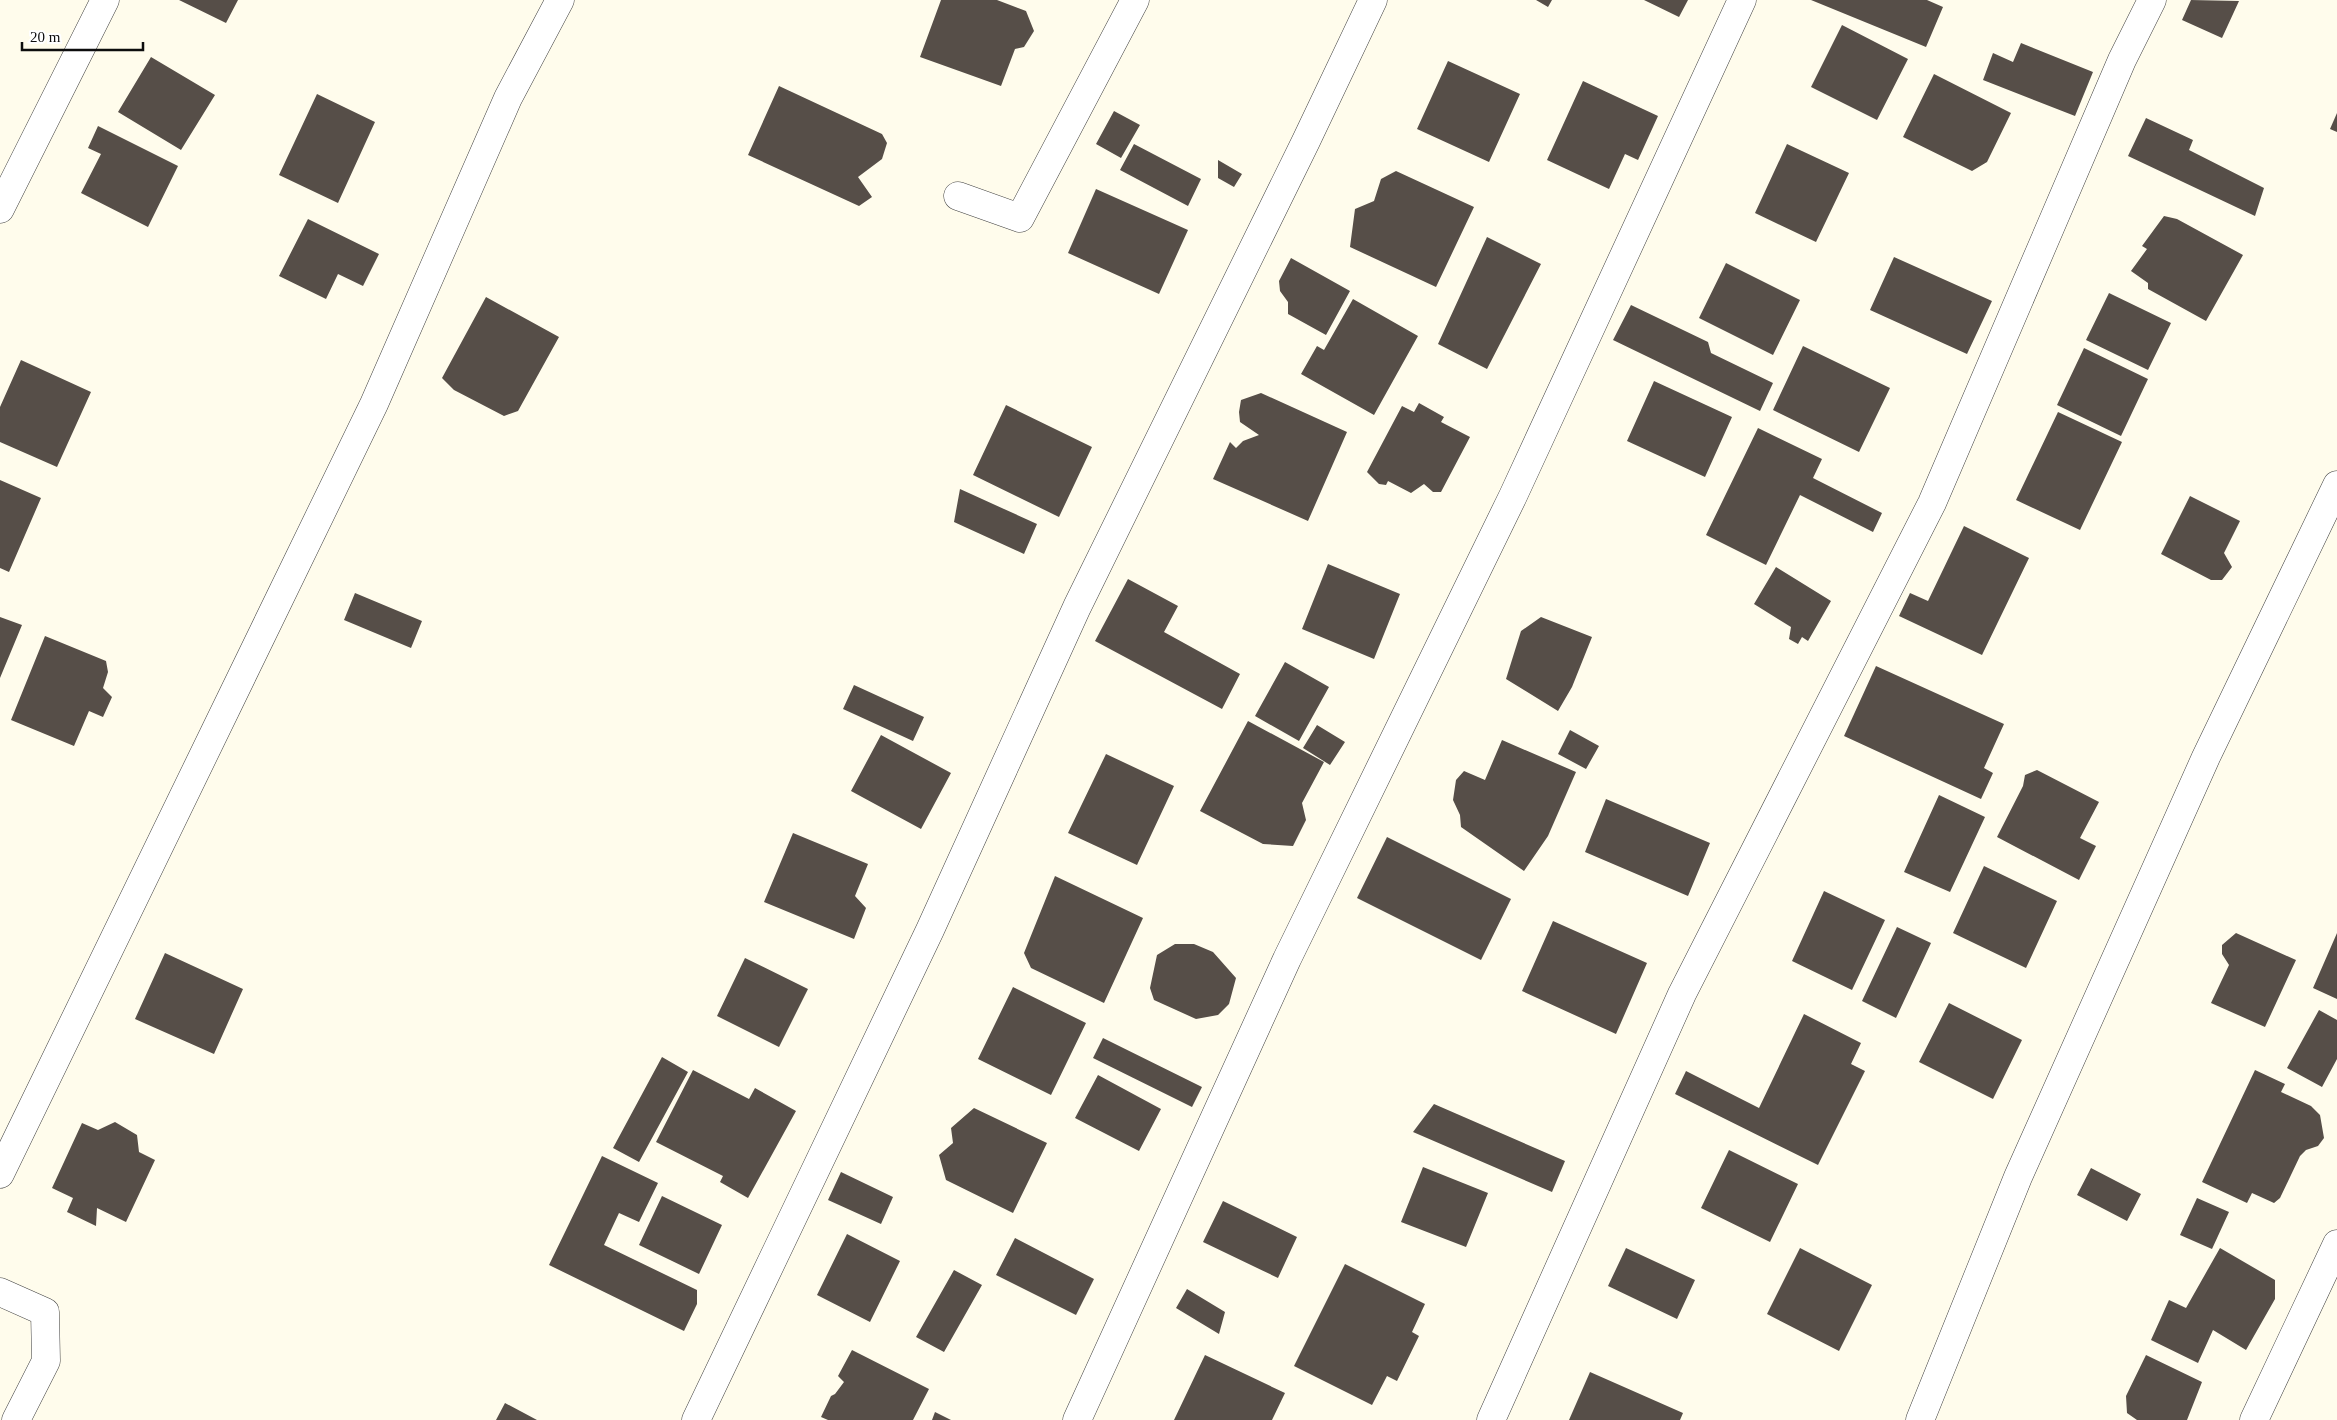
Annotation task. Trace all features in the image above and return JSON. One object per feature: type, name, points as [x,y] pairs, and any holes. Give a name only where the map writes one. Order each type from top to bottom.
[{"type":"street","points":[[0,209],[106,0]]},
{"type":"street","points":[[0,1174],[374,404],[508,98],[560,0]]},
{"type":"street","points":[[958,196],[1020,218],[1136,0]]},
{"type":"street","points":[[696,1420],[930,930],[1077,607],[1302,150],[1373,0]]},
{"type":"street","points":[[1077,1420],[1287,959],[1513,496],[1742,0]]},
{"type":"street","points":[[1492,1420],[1682,994],[1932,503],[2122,60],[2152,0]]},
{"type":"street","points":[[1920,1420],[2018,1177],[2206,757],[2337,485]]},
{"type":"street","points":[[2254,1420],[2337,1244]]},
{"type":"street","points":[[0,1292],[45,1312],[46,1361],[16,1420]]},
{"type":"building","points":[[179,0],[238,0],[226,23]]},
{"type":"building","points":[[941,0],[997,0],[1026,11],[1034,31],[1024,47],[1015,49],[1001,86],[920,57]]},
{"type":"building","points":[[1536,0],[1552,0],[1548,7]]},
{"type":"building","points":[[1644,0],[1688,0],[1679,17]]},
{"type":"building","points":[[1811,0],[1927,0],[1943,7],[1926,47]]},
{"type":"building","points":[[2191,0],[2239,1],[2222,38],[2182,20]]},
{"type":"building","points":[[1842,25],[1908,59],[1877,120],[1811,87]]},
{"type":"building","points":[[2021,43],[2093,72],[2075,116],[1983,80],[1993,53],[2013,62]]},
{"type":"building","points":[[151,57],[215,95],[181,150],[118,112]]},
{"type":"building","points":[[1448,61],[1520,94],[1489,162],[1417,129]]},
{"type":"building","points":[[1934,74],[2011,113],[1987,162],[1972,171],[1903,137]]},
{"type":"building","points":[[1583,81],[1658,116],[1638,160],[1625,154],[1609,189],[1547,160]]},
{"type":"building","points":[[779,86],[882,134],[887,143],[882,159],[858,177],[872,197],[859,206],[748,155]]},
{"type":"building","points":[[317,94],[375,122],[338,203],[279,175]]},
{"type":"building","points":[[1114,111],[1140,125],[1121,158],[1096,144]]},
{"type":"building","points":[[2337,113],[2337,132],[2330,129]]},
{"type":"building","points":[[2146,118],[2193,140],[2189,150],[2264,188],[2255,216],[2128,156]]},
{"type":"building","points":[[98,126],[178,166],[148,227],[81,193],[101,154],[88,148]]},
{"type":"building","points":[[1134,144],[1201,179],[1188,206],[1120,170]]},
{"type":"building","points":[[1787,144],[1849,173],[1816,242],[1755,213]]},
{"type":"building","points":[[1218,160],[1242,174],[1234,187],[1218,178]]},
{"type":"building","points":[[1396,171],[1474,207],[1436,287],[1350,247],[1355,209],[1374,201],[1381,179]]},
{"type":"building","points":[[1096,189],[1188,230],[1159,294],[1068,253]]},
{"type":"building","points":[[2164,216],[2177,219],[2243,255],[2206,321],[2148,289],[2148,283],[2131,271],[2147,249],[2142,246]]},
{"type":"building","points":[[308,219],[379,254],[363,286],[338,274],[326,299],[279,276]]},
{"type":"building","points":[[1487,237],[1541,264],[1487,369],[1438,344]]},
{"type":"building","points":[[1894,257],[1992,301],[1967,354],[1870,310]]},
{"type":"building","points":[[1291,258],[1350,291],[1326,335],[1288,314],[1288,302],[1280,291],[1279,281]]},
{"type":"building","points":[[1726,263],[1800,300],[1773,355],[1699,318]]},
{"type":"building","points":[[2109,293],[2171,323],[2148,370],[2086,340]]},
{"type":"building","points":[[486,297],[559,337],[518,411],[504,416],[454,390],[442,378]]},
{"type":"building","points":[[1353,299],[1418,336],[1374,415],[1301,374],[1317,346],[1324,350]]},
{"type":"building","points":[[1631,305],[1708,342],[1711,353],[1773,383],[1760,411],[1613,340]]},
{"type":"building","points":[[1803,346],[1890,388],[1859,452],[1773,410]]},
{"type":"building","points":[[2084,348],[2148,379],[2121,436],[2057,405]]},
{"type":"building","points":[[21,360],[91,392],[57,467],[0,442],[0,407]]},
{"type":"building","points":[[1654,381],[1732,417],[1705,477],[1627,441]]},
{"type":"building","points":[[1261,393],[1347,432],[1308,521],[1213,479],[1230,442],[1236,448],[1243,441],[1259,435],[1240,422],[1239,412],[1241,400]]},
{"type":"building","points":[[1419,403],[1444,417],[1441,422],[1470,437],[1441,492],[1433,492],[1424,484],[1411,493],[1388,481],[1386,485],[1379,484],[1367,472],[1402,406],[1414,412]]},
{"type":"building","points":[[1006,405],[1092,447],[1059,517],[973,475]]},
{"type":"building","points":[[2058,412],[2122,442],[2080,530],[2016,500]]},
{"type":"building","points":[[1758,428],[1822,459],[1813,478],[1882,513],[1873,532],[1800,495],[1766,565],[1706,535]]},
{"type":"building","points":[[0,480],[41,498],[9,572],[0,568]]},
{"type":"building","points":[[960,489],[1037,524],[1024,554],[954,522]]},
{"type":"building","points":[[2190,496],[2240,521],[2224,553],[2232,567],[2222,580],[2211,580],[2161,554]]},
{"type":"building","points":[[1964,526],[2029,558],[1982,655],[1899,616],[1910,593],[1928,601]]},
{"type":"building","points":[[1328,564],[1400,594],[1374,659],[1302,629]]},
{"type":"building","points":[[1776,567],[1831,601],[1808,641],[1802,637],[1798,644],[1789,639],[1791,627],[1754,604]]},
{"type":"building","points":[[1128,579],[1178,606],[1164,632],[1240,674],[1222,709],[1095,641]]},
{"type":"building","points":[[355,593],[422,621],[411,648],[344,620]]},
{"type":"building","points":[[0,617],[22,625],[0,678]]},
{"type":"building","points":[[1541,617],[1592,637],[1572,687],[1558,711],[1506,679],[1521,631]]},
{"type":"building","points":[[45,636],[106,661],[108,672],[103,688],[112,697],[103,717],[89,711],[74,746],[11,720]]},
{"type":"building","points":[[1285,662],[1329,687],[1299,741],[1255,716]]},
{"type":"building","points":[[1876,666],[2004,724],[1984,768],[1993,773],[1981,799],[1844,736]]},
{"type":"building","points":[[854,685],[924,717],[913,741],[843,709]]},
{"type":"building","points":[[1248,721],[1324,762],[1302,803],[1306,820],[1293,846],[1263,844],[1200,811]]},
{"type":"building","points":[[1317,725],[1345,742],[1330,765],[1303,748]]},
{"type":"building","points":[[1570,730],[1599,746],[1586,769],[1558,754]]},
{"type":"building","points":[[881,735],[951,773],[921,829],[851,791]]},
{"type":"building","points":[[1502,740],[1576,772],[1548,836],[1524,871],[1461,827],[1460,815],[1453,800],[1456,780],[1464,771],[1485,780]]},
{"type":"building","points":[[1106,754],[1174,786],[1137,865],[1068,833]]},
{"type":"building","points":[[2037,770],[2099,802],[2080,838],[2096,846],[2079,880],[1997,837],[2023,786],[2025,775]]},
{"type":"building","points":[[1939,795],[1985,817],[1950,892],[1904,872]]},
{"type":"building","points":[[1606,799],[1710,843],[1688,896],[1585,852]]},
{"type":"building","points":[[793,833],[868,864],[855,896],[866,908],[854,939],[764,902]]},
{"type":"building","points":[[1387,837],[1511,899],[1481,960],[1357,898]]},
{"type":"building","points":[[1984,866],[2057,901],[2026,968],[1953,933]]},
{"type":"building","points":[[1055,876],[1143,918],[1104,1003],[1031,968],[1024,953]]},
{"type":"building","points":[[1824,891],[1885,920],[1852,990],[1792,961]]},
{"type":"building","points":[[1553,921],[1647,963],[1616,1034],[1522,991]]},
{"type":"building","points":[[1897,927],[1931,943],[1896,1018],[1862,1001]]},
{"type":"building","points":[[2236,933],[2296,960],[2265,1027],[2211,1003],[2229,965],[2222,954],[2222,945]]},
{"type":"building","points":[[2337,933],[2337,999],[2313,988]]},
{"type":"building","points":[[1175,944],[1194,944],[1213,952],[1236,978],[1229,1004],[1218,1015],[1196,1019],[1154,1000],[1150,988],[1157,955]]},
{"type":"building","points":[[165,953],[243,989],[214,1054],[135,1019]]},
{"type":"building","points":[[745,958],[808,989],[779,1047],[717,1016]]},
{"type":"building","points":[[1013,987],[1086,1023],[1051,1095],[978,1059]]},
{"type":"building","points":[[1949,1003],[2022,1040],[1993,1099],[1919,1062]]},
{"type":"building","points":[[2319,1010],[2337,1020],[2337,1059],[2322,1087],[2287,1068]]},
{"type":"building","points":[[1804,1014],[1861,1043],[1851,1064],[1865,1071],[1818,1165],[1675,1094],[1686,1071],[1759,1108]]},
{"type":"building","points":[[1103,1038],[1202,1087],[1192,1107],[1093,1058]]},
{"type":"building","points":[[662,1057],[688,1072],[639,1162],[613,1148]]},
{"type":"building","points":[[693,1070],[749,1099],[755,1088],[796,1111],[748,1198],[720,1182],[723,1176],[656,1142]]},
{"type":"building","points":[[2255,1070],[2285,1084],[2281,1092],[2311,1106],[2320,1115],[2324,1138],[2318,1146],[2306,1150],[2300,1156],[2280,1198],[2274,1203],[2252,1193],[2247,1203],[2202,1182]]},
{"type":"building","points":[[1098,1075],[1161,1109],[1139,1151],[1075,1118]]},
{"type":"building","points":[[1434,1104],[1565,1161],[1552,1192],[1413,1132]]},
{"type":"building","points":[[974,1108],[1047,1143],[1013,1213],[946,1180],[939,1155],[953,1143],[951,1128]]},
{"type":"building","points":[[115,1122],[137,1135],[139,1152],[155,1160],[126,1222],[97,1208],[96,1226],[67,1212],[73,1198],[52,1188],[82,1123],[98,1130]]},
{"type":"building","points":[[1729,1150],[1798,1184],[1770,1242],[1701,1208]]},
{"type":"building","points":[[602,1156],[658,1183],[639,1222],[619,1213],[604,1245],[697,1290],[697,1304],[684,1331],[549,1265]]},
{"type":"building","points":[[1423,1167],[1488,1193],[1466,1247],[1401,1222]]},
{"type":"building","points":[[2091,1168],[2141,1194],[2127,1221],[2077,1195]]},
{"type":"building","points":[[841,1172],[893,1197],[881,1224],[828,1200]]},
{"type":"building","points":[[662,1196],[722,1225],[699,1274],[639,1245]]},
{"type":"building","points":[[2197,1198],[2229,1212],[2212,1249],[2180,1235]]},
{"type":"building","points":[[1223,1201],[1297,1237],[1278,1278],[1203,1242]]},
{"type":"building","points":[[847,1234],[900,1261],[870,1322],[817,1295]]},
{"type":"building","points":[[1015,1238],[1094,1279],[1076,1315],[996,1275]]},
{"type":"building","points":[[1626,1248],[1695,1280],[1677,1319],[1608,1286]]},
{"type":"building","points":[[1800,1248],[1872,1285],[1839,1351],[1767,1314]]},
{"type":"building","points":[[2220,1248],[2275,1280],[2275,1299],[2246,1350],[2213,1330],[2198,1363],[2151,1340],[2169,1300],[2186,1308]]},
{"type":"building","points":[[1345,1264],[1425,1304],[1412,1332],[1419,1336],[1397,1381],[1387,1376],[1372,1405],[1294,1366]]},
{"type":"building","points":[[954,1270],[982,1285],[944,1352],[916,1337]]},
{"type":"building","points":[[1187,1289],[1225,1312],[1219,1334],[1176,1308]]},
{"type":"building","points":[[852,1350],[929,1389],[913,1420],[828,1420],[821,1417],[831,1396],[835,1394],[844,1382],[838,1376]]},
{"type":"building","points":[[1205,1355],[1285,1393],[1272,1420],[1174,1420]]},
{"type":"building","points":[[2146,1355],[2202,1382],[2187,1420],[2137,1420],[2127,1413],[2126,1396]]},
{"type":"building","points":[[1590,1372],[1683,1413],[1680,1420],[1569,1420]]},
{"type":"building","points":[[505,1403],[537,1420],[496,1420]]},
{"type":"building","points":[[935,1412],[951,1420],[932,1420]]}]
